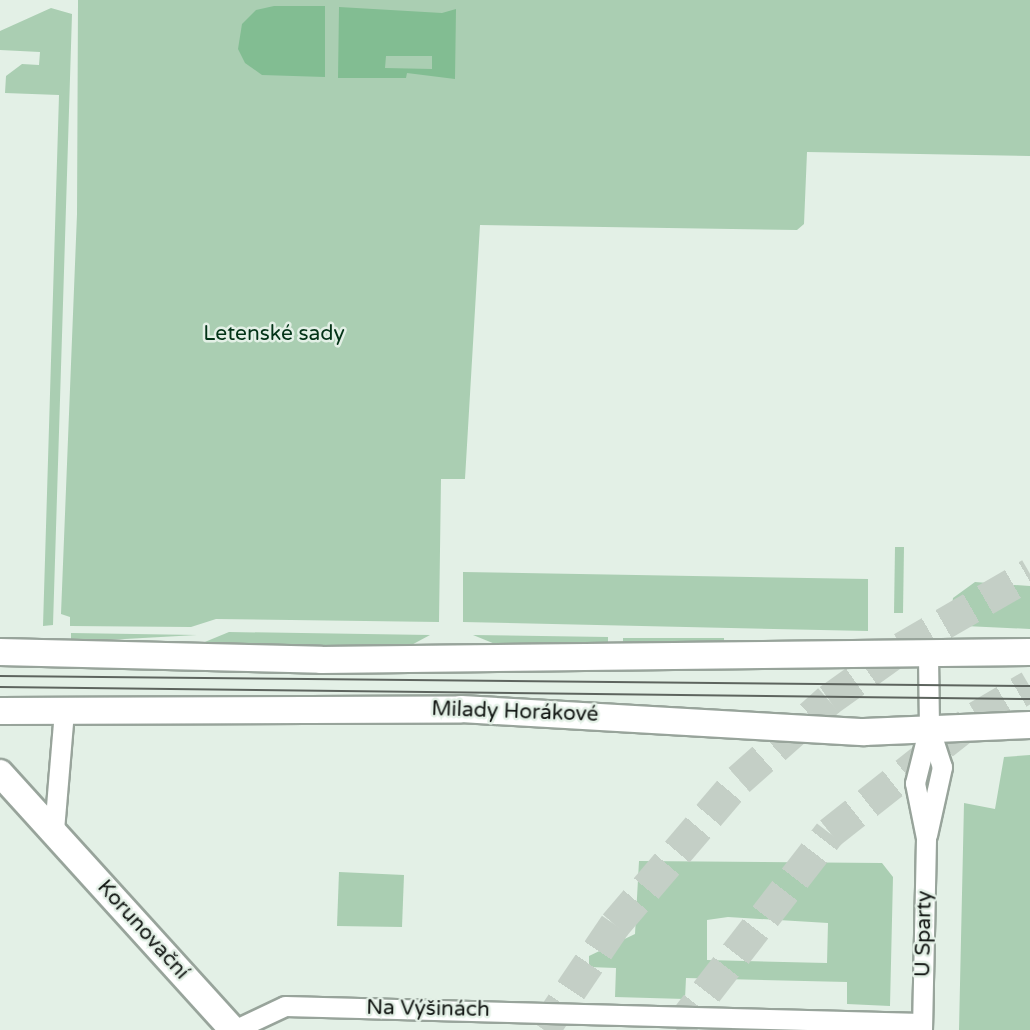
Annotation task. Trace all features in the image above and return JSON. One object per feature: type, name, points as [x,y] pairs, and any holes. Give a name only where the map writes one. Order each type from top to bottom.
[{"type":"main road","points":[[0,652],[321,660],[1030,652]]},
{"type":"main road","name":"Milady Horákové","points":[[0,711],[461,709],[864,732],[929,727],[1030,725]]},
{"type":"main road","name":"Korunovační","points":[[0,773],[234,1030]]},
{"type":"street","name":"U Sparty","points":[[922,1027],[926,838],[942,767],[929,727],[928,654]]},
{"type":"street","points":[[54,830],[64,711]]},
{"type":"street","name":"Na Výšinách","points":[[234,1030],[285,1006],[922,1027]]},
{"type":"green space","name":"Letenské sady","points":[[78,0],[1030,0],[1030,156],[807,152],[804,224],[797,230],[480,225],[465,479],[441,479],[439,622],[216,619],[191,627],[70,626],[70,617],[61,614],[77,214]]},
{"type":"green space","points":[[274,6],[325,6],[325,77],[262,75],[245,63],[238,49],[242,24],[256,10]]},
{"type":"green space","points":[[339,7],[442,13],[456,9],[455,79],[407,73],[406,78],[338,78]],"holes":[[[386,56],[432,56],[432,69],[385,68]]]},
{"type":"green space","points":[[51,8],[72,14],[53,625],[43,626],[59,95],[5,93],[6,76],[22,64],[39,65],[40,52],[0,50],[0,31]]},
{"type":"green space","points":[[895,547],[904,547],[903,613],[894,613]]},
{"type":"green space","points":[[463,572],[868,579],[868,631],[463,622]]},
{"type":"green space","points":[[975,582],[1030,586],[1030,629],[965,626],[961,614],[951,614],[953,598]]},
{"type":"green space","points":[[229,632],[430,635],[404,649],[200,644]]},
{"type":"green space","points":[[71,633],[197,635],[71,642]]},
{"type":"green space","points":[[473,635],[608,637],[608,643],[500,646]]},
{"type":"green space","points":[[623,638],[724,638],[724,644],[623,643]]},
{"type":"green space","points":[[1030,755],[1030,1030],[959,1030],[964,803],[995,809],[1004,757]]},
{"type":"green space","points":[[639,861],[882,863],[893,877],[890,1006],[847,1004],[847,982],[686,978],[685,999],[615,997],[616,968],[589,967],[589,956],[635,934]],"holes":[[[728,917],[828,923],[827,963],[707,960],[707,920]]]},
{"type":"green space","points":[[339,872],[404,875],[402,927],[337,926]]},
{"type":"tunnel","points":[[544,1030],[615,925],[739,780],[829,700],[902,648],[1030,574]]},
{"type":"tunnel","points":[[677,1030],[830,833],[977,717],[1030,686]]},
{"type":"tram line","points":[[0,676],[1030,686]]},
{"type":"tram line","points":[[0,687],[1030,699]]}]
